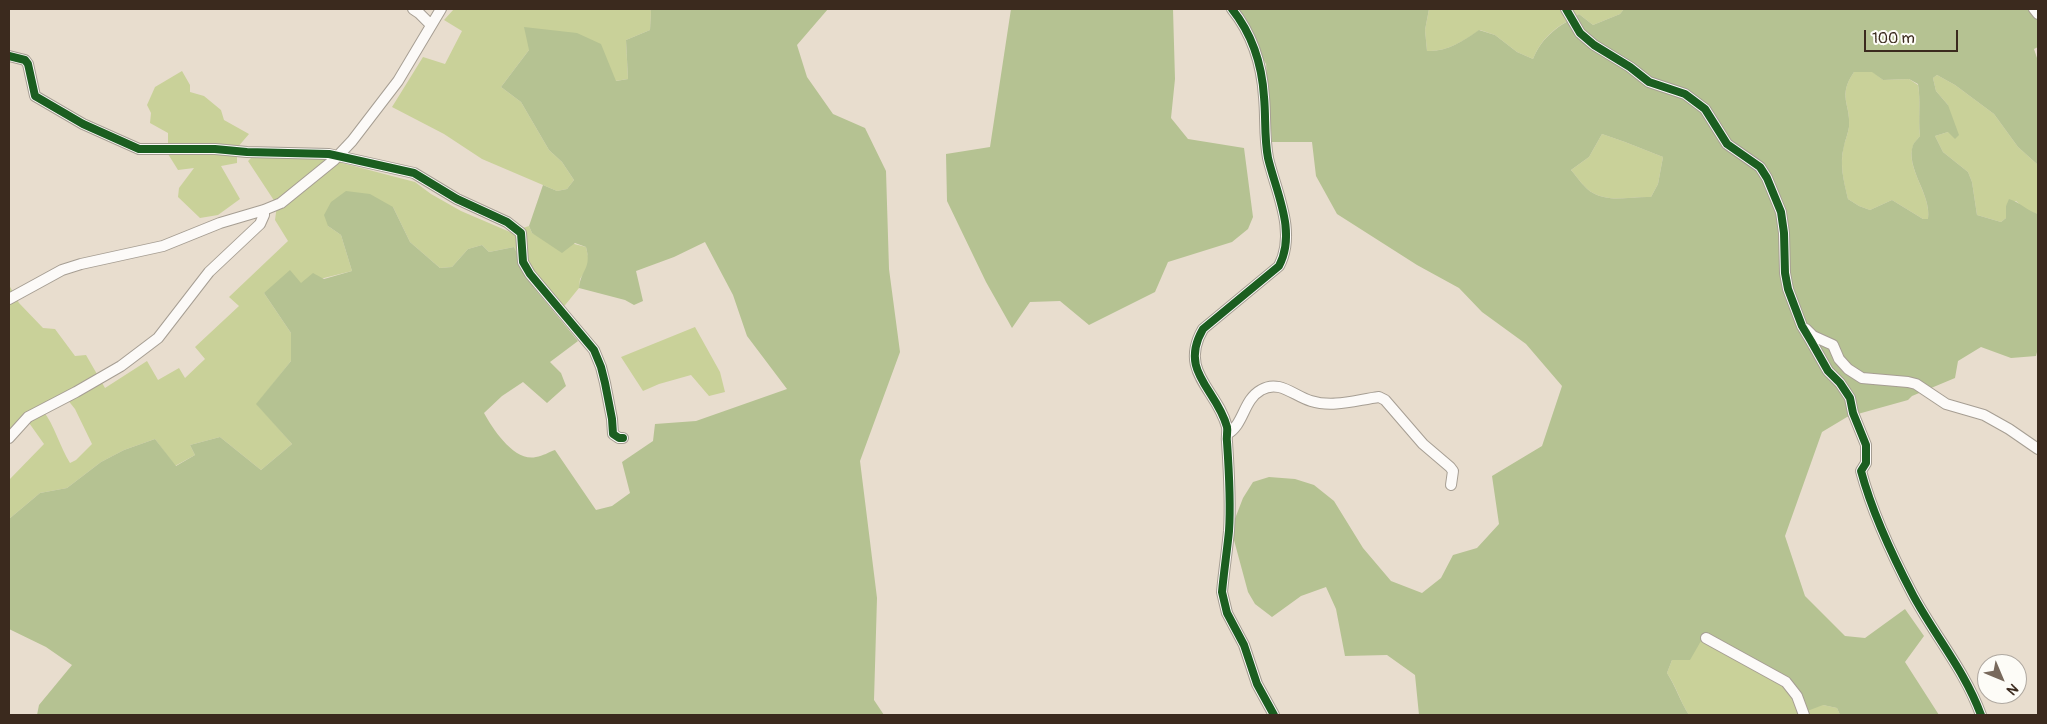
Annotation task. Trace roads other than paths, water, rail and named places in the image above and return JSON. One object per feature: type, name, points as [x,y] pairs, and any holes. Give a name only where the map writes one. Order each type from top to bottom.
[{"type":"street","points":[[413,9],[420,12],[430,24]]},
{"type":"street","points":[[9,299],[62,270],[163,246],[220,223],[281,203],[339,156],[382,104],[441,9]]},
{"type":"street","points":[[1232,9],[1249,35],[1259,64],[1264,98],[1264,132],[1268,158],[1285,219],[1285,237],[1282,260],[1279,266],[1203,329],[1198,338],[1194,358],[1196,370],[1217,405],[1227,428],[1229,529],[1222,592],[1223,602],[1244,646],[1257,684],[1274,715]]},
{"type":"street","points":[[1566,9],[1580,34],[1587,40],[1630,67],[1649,82],[1694,100],[1710,115],[1727,144],[1760,167],[1767,178],[1781,212],[1788,290],[1802,326],[1828,371],[1840,383],[1850,398],[1853,413],[1866,446],[1866,464],[1861,471],[1880,525],[1914,596],[1957,665],[1980,715]]},
{"type":"street","points":[[2034,9],[2038,14]]},
{"type":"street","points":[[9,56],[25,60],[28,64],[35,96],[83,124],[139,149],[215,149],[339,156],[414,173],[457,199],[507,222],[521,233],[524,262],[530,274],[594,350],[603,375],[612,419],[613,434],[623,438]]},
{"type":"street","points":[[9,438],[28,416],[76,392],[121,366],[158,338],[209,272],[260,224],[264,210]]},
{"type":"street","points":[[1802,326],[1813,336],[1833,345],[1839,359],[1848,369],[1862,378],[1916,384],[1946,404],[1984,415],[2001,424],[2038,449]]},
{"type":"street","points":[[1227,434],[1235,428],[1252,396],[1264,388],[1272,386],[1285,388],[1302,397],[1320,403],[1339,403],[1379,397],[1385,400],[1423,444],[1450,467],[1453,475],[1451,485]]},
{"type":"street","points":[[1706,638],[1786,682],[1796,696],[1804,715]]}]
